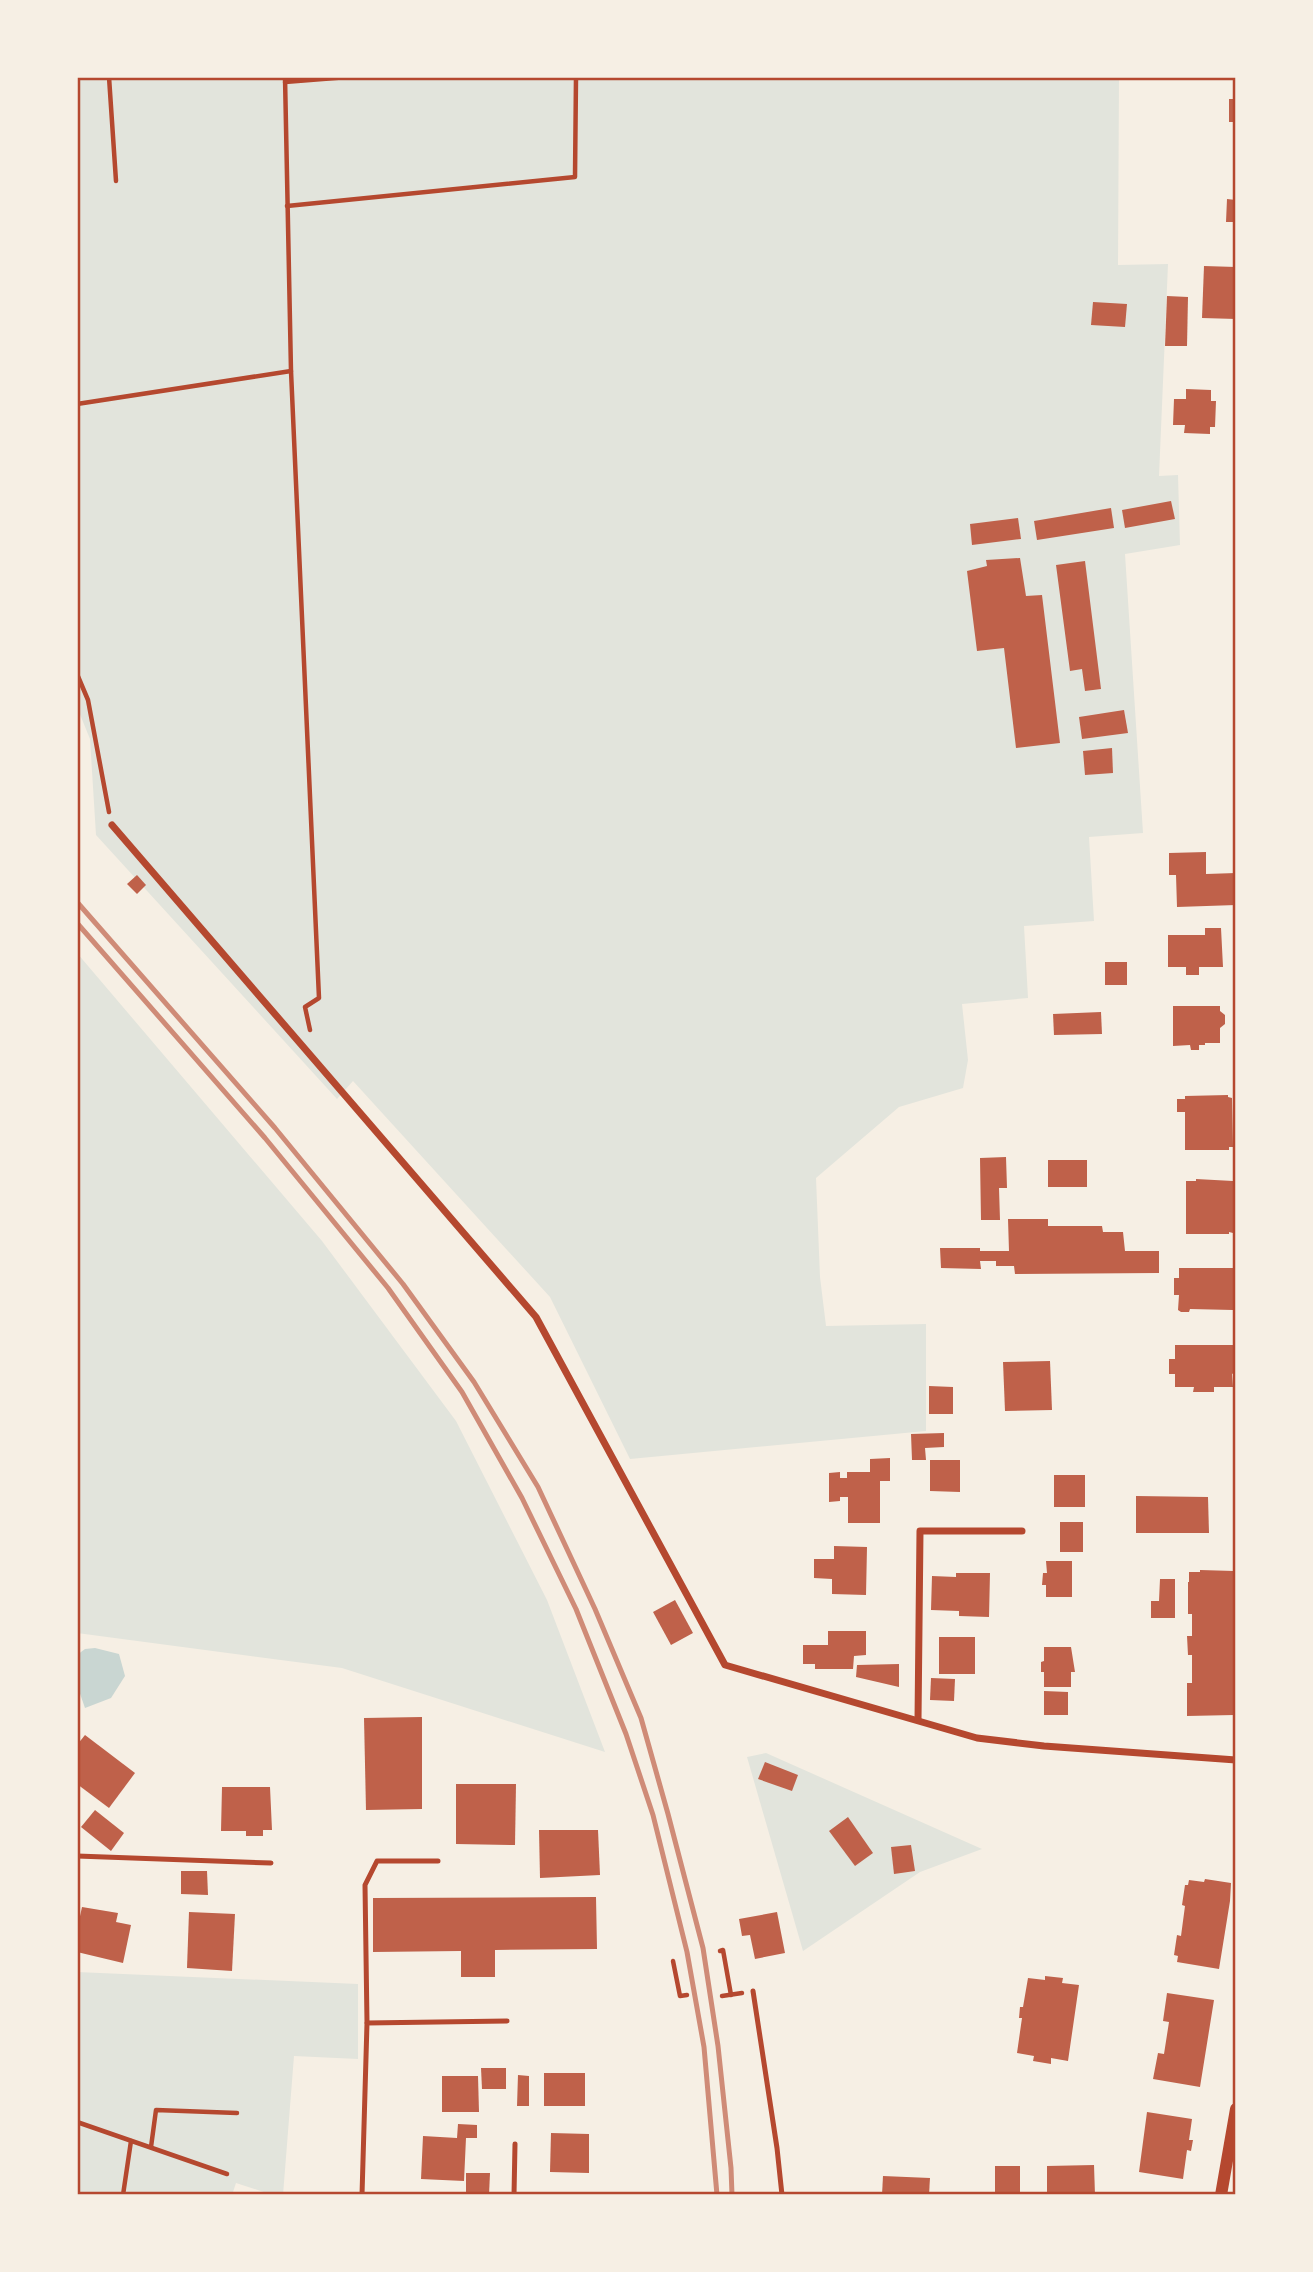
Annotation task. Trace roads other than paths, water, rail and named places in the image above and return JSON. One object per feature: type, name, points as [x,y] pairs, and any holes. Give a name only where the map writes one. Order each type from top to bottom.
[{"type":"street","points":[[112,825],[536,1317],[725,1665],[977,1738],[1044,1746],[1236,1760]]},
{"type":"street","points":[[918,1720],[920,1531],[1022,1531]]},
{"type":"street","points":[[1221,2195],[1236,2109]]},
{"type":"lane","points":[[77,1856],[271,1863]]},
{"type":"lane","points":[[362,2195],[367,2023],[365,1885],[377,1861],[438,1861]]},
{"type":"lane","points":[[753,1991],[782,2195]]},
{"type":"lane","points":[[367,2023],[507,2021]]},
{"type":"lane","points":[[514,2195],[515,2144]]},
{"type":"railway","points":[[77,902],[275,1128],[403,1284],[474,1382],[538,1487],[595,1609],[641,1718],[668,1814],[703,1948],[718,2046],[732,2195]]},
{"type":"railway","points":[[77,923],[265,1138],[388,1288],[462,1392],[522,1498],[576,1609],[626,1734],[653,1815],[687,1952],[704,2047],[717,2195]]}]
